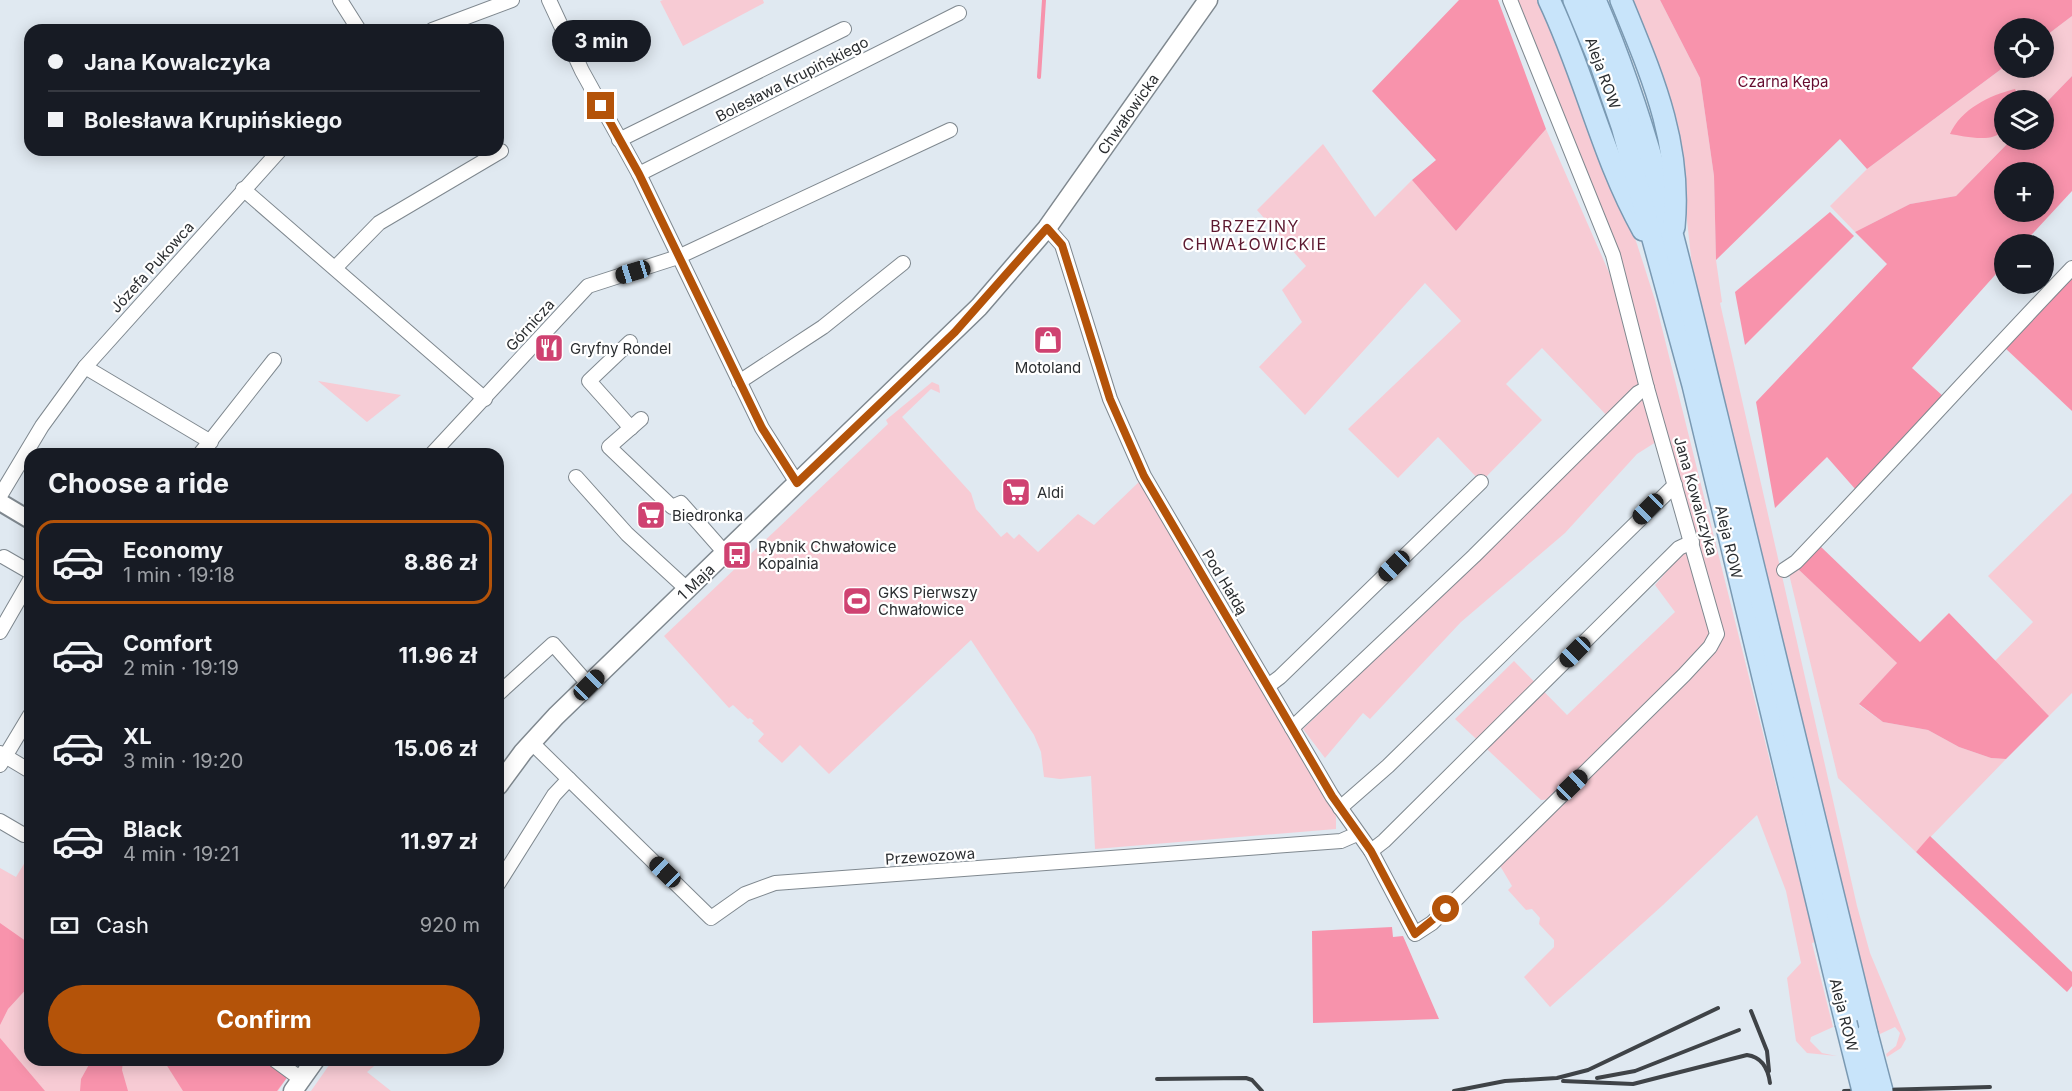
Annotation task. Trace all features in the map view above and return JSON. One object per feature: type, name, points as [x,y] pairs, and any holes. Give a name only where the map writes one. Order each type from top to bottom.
[{"type":"main road","name":"Chwałowicka","points":[[1047,228],[1208,0]]},
{"type":"main road","points":[[1549,0],[1575,60],[1626,198],[1665,249]]},
{"type":"main road","name":"Aleja ROW","points":[[1574,0],[1614,102],[1665,249],[1882,1091]]},
{"type":"main road","name":"Aleja ROW","points":[[1595,0],[1633,99],[1693,385],[1863,1091]]},
{"type":"main road","points":[[1622,0],[1651,74],[1669,134],[1677,192],[1665,249]]},
{"type":"main road","name":"1 Maja","points":[[504,778],[531,742],[948,339],[1047,228]]},
{"type":"main road","points":[[297,1085],[311,1066]]},
{"type":"street","points":[[340,0],[355,24]]},
{"type":"street","points":[[448,24],[512,0]]},
{"type":"street","name":"Jana Kowalczyka","points":[[1415,934],[1431,923],[1710,646],[1717,634],[1647,388],[1613,255],[1510,0]]},
{"type":"street","points":[[551,1],[582,72],[639,174],[762,428],[797,483]]},
{"type":"street","name":"Bolesława Krupińskiego","points":[[639,174],[959,13]]},
{"type":"street","name":"Bolesława Krupińskiego","points":[[620,140],[844,29]]},
{"type":"street","points":[[678,257],[950,130]]},
{"type":"street","name":"Józefa Pukowca","points":[[29,448],[85,367],[274,156]]},
{"type":"street","points":[[335,268],[379,223],[493,156]]},
{"type":"street","points":[[243,189],[485,399]]},
{"type":"street","name":"Pod Hałdą","points":[[1047,228],[1062,245],[1093,349],[1137,460],[1292,728],[1340,808],[1371,851],[1415,934]]},
{"type":"street","name":"Górnicza","points":[[438,448],[588,286],[678,257]]},
{"type":"street","points":[[739,382],[823,327],[903,263]]},
{"type":"street","points":[[1784,570],[1796,562],[1853,503],[2072,268]]},
{"type":"street","points":[[630,342],[589,381],[636,423],[609,447],[672,507],[681,503],[725,553]]},
{"type":"street","points":[[206,448],[274,360]]},
{"type":"street","points":[[85,367],[211,442]]},
{"type":"street","points":[[1292,728],[1474,556],[1638,393],[1647,388]]},
{"type":"street","name":"Józefa Pukowca","points":[[0,496],[24,456]]},
{"type":"street","points":[[576,477],[627,534],[688,590]]},
{"type":"street","points":[[1268,686],[1280,677],[1481,482]]},
{"type":"street","points":[[1340,808],[1397,757],[1675,485]]},
{"type":"street","points":[[0,502],[24,516]]},
{"type":"street","points":[[1371,851],[1384,841],[1679,548],[1692,542]]},
{"type":"street","points":[[4,557],[24,569]]},
{"type":"street","points":[[0,632],[24,590]]},
{"type":"street","points":[[504,689],[553,644],[589,685]]},
{"type":"street","points":[[24,724],[2,758],[24,768]]},
{"type":"street","name":"Przewozowa","points":[[531,742],[711,918],[745,894],[775,883],[1204,853],[1341,841],[1357,834]]},
{"type":"street","points":[[504,874],[554,795],[569,779]]},
{"type":"street","points":[[0,821],[24,835]]},
{"type":"street","points":[[280,1066],[297,1085]]},
{"type":"shaded area","points":[[763,0],[764,3],[683,46],[660,1]]},
{"type":"shaded area","points":[[1514,0],[1543,0],[1637,244],[1655,300],[1815,942],[1812,943],[1833,1027],[1811,1037],[1810,1041],[1822,1053],[1837,1056],[1807,1053],[1796,1041],[1787,978],[1801,963],[1786,891],[1757,815],[1663,905],[1550,1007],[1524,977],[1554,947],[1554,940],[1539,924],[1540,918],[1532,909],[1526,910],[1508,890],[1512,886],[1499,864],[1564,798],[1541,800],[1455,719],[1514,661],[1567,715],[1675,612],[1655,585],[1692,542],[1626,290]]},
{"type":"shaded area","points":[[1628,0],[1660,0],[1700,78],[1714,176],[1716,260],[1722,302],[1720,303],[1857,906],[1870,953],[1906,1039],[1901,1048],[1887,1057],[1886,1054],[1896,1046],[1900,1033],[1895,1027],[1880,1034],[1876,1031],[1699,297],[1691,257],[1682,174]]},
{"type":"shaded area","points":[[2072,16],[2072,76],[2054,95],[2054,90],[1994,90],[1994,150],[2001,150],[1956,196],[1910,204],[1855,232],[1830,206],[1867,169],[1994,74],[1994,78],[2054,78],[2054,30]]},
{"type":"shaded area","points":[[1546,129],[1611,277],[1656,442],[1637,454],[1565,533],[1461,622],[1370,719],[1363,713],[1325,758],[1303,729],[1436,601],[1612,421],[1542,348],[1506,384],[1542,420],[1481,482],[1438,437],[1398,478],[1348,429],[1461,321],[1425,283],[1305,415],[1259,367],[1302,322],[1282,290],[1306,266],[1257,210],[1323,144],[1375,217],[1412,180],[1456,231]]},
{"type":"shaded area","points":[[318,381],[401,395],[367,422]]},
{"type":"shaded area","points":[[932,382],[939,385],[940,393],[931,389],[902,417],[971,493],[976,509],[1001,537],[1007,532],[1014,539],[1019,534],[1038,552],[1078,514],[1094,525],[1140,481],[1336,816],[1336,829],[1095,849],[1091,776],[1060,779],[1044,777],[1041,752],[1034,735],[971,640],[829,774],[800,745],[782,763],[758,741],[764,734],[752,723],[754,721],[748,719],[733,705],[729,708],[664,636],[888,424],[886,420]]},
{"type":"shaded area","points":[[2072,493],[2072,693],[2049,716],[1994,662],[2033,622],[1988,576]]},
{"type":"shaded area","points":[[1797,568],[1897,663],[1859,705],[1883,722],[1928,730],[1959,747],[1991,758],[2006,759],[1916,852],[1838,778],[1789,574]]},
{"type":"shaded area","points":[[24,864],[24,1066],[295,1066],[278,1091],[0,1091],[0,868],[16,877]]},
{"type":"shaded area","points":[[1392,927],[1393,937],[1403,936],[1439,1019],[1313,1023],[1312,931]]},
{"type":"shaded area","points":[[328,1066],[374,1066],[367,1072],[391,1091],[311,1091]]},
{"type":"green space","points":[[1459,0],[1498,0],[1546,129],[1456,231],[1412,180],[1436,160],[1372,91]]},
{"type":"green space","name":"Czarna Kępa","points":[[1660,0],[2072,0],[2072,16],[2054,30],[2054,18],[1994,18],[1994,74],[1867,169],[1840,139],[1716,260],[1714,176],[1700,78]]},
{"type":"green space","points":[[2072,76],[2072,191],[2054,210],[2054,162],[1994,162],[1994,222],[2043,222],[2032,234],[1994,234],[1994,276],[1912,368],[1944,397],[1856,490],[1827,457],[1775,508],[1756,402],[1887,264],[1855,232],[1910,204],[1956,196],[2001,150],[2054,150],[2054,95]]},
{"type":"green space","points":[[1994,96],[1994,136],[1978,138],[1950,134],[1961,117]]},
{"type":"green space","points":[[1830,212],[1854,236],[1745,345],[1735,292]]},
{"type":"green space","points":[[2072,275],[2072,411],[2004,347]]},
{"type":"green space","points":[[1819,545],[1920,642],[1949,613],[2049,716],[2006,759],[1991,758],[1959,747],[1928,730],[1883,722],[1859,704],[1897,663],[1797,568]]},
{"type":"green space","points":[[1930,836],[2072,972],[2072,986],[2067,992],[1916,852]]},
{"type":"green space","points":[[0,923],[24,940],[24,992],[8,1009],[0,1025]]},
{"type":"green space","points":[[0,1038],[45,1091],[0,1091]]},
{"type":"green space","points":[[88,1066],[122,1066],[128,1091],[80,1091],[81,1079]]},
{"type":"green space","points":[[167,1066],[276,1066],[289,1075],[277,1091],[183,1091]]},
{"type":"waterway","points":[[1039,77],[1044,0]]},
{"type":"railway","points":[[1454,1091],[1505,1081],[1557,1078],[1588,1070],[1718,1008]]},
{"type":"railway","points":[[1751,1011],[1767,1051],[1769,1071]]},
{"type":"railway","points":[[1597,1078],[1635,1071],[1739,1030]]},
{"type":"railway","points":[[1563,1081],[1633,1084],[1747,1055],[1757,1058],[1763,1064],[1770,1083]]},
{"type":"railway","points":[[1157,1079],[1246,1078],[1252,1080],[1262,1091]]},
{"type":"railway","points":[[1844,1091],[1990,1087]]},
{"type":"place","name":"Motoland","points":[[1048,340]]},
{"type":"place","name":"Gryfny Rondel","points":[[549,348]]},
{"type":"place","name":"Aldi","points":[[1016,492]]},
{"type":"place","name":"Biedronka","points":[[651,515]]},
{"type":"place","name":"Rybnik Chwałowice Kopalnia","points":[[737,555]]},
{"type":"place","name":"GKS Pierwszy Chwałowice","points":[[857,601]]},
{"type":"district","name":"BRZEZINY CHWAŁOWICKIE","points":[[1255,235]]},
{"type":"route","points":[[601,106],[639,174],[762,428],[797,483],[980,307],[1047,228],[1054,233],[1062,245],[1110,399],[1152,489],[1332,796],[1371,851],[1415,934],[1446,909]]}]
